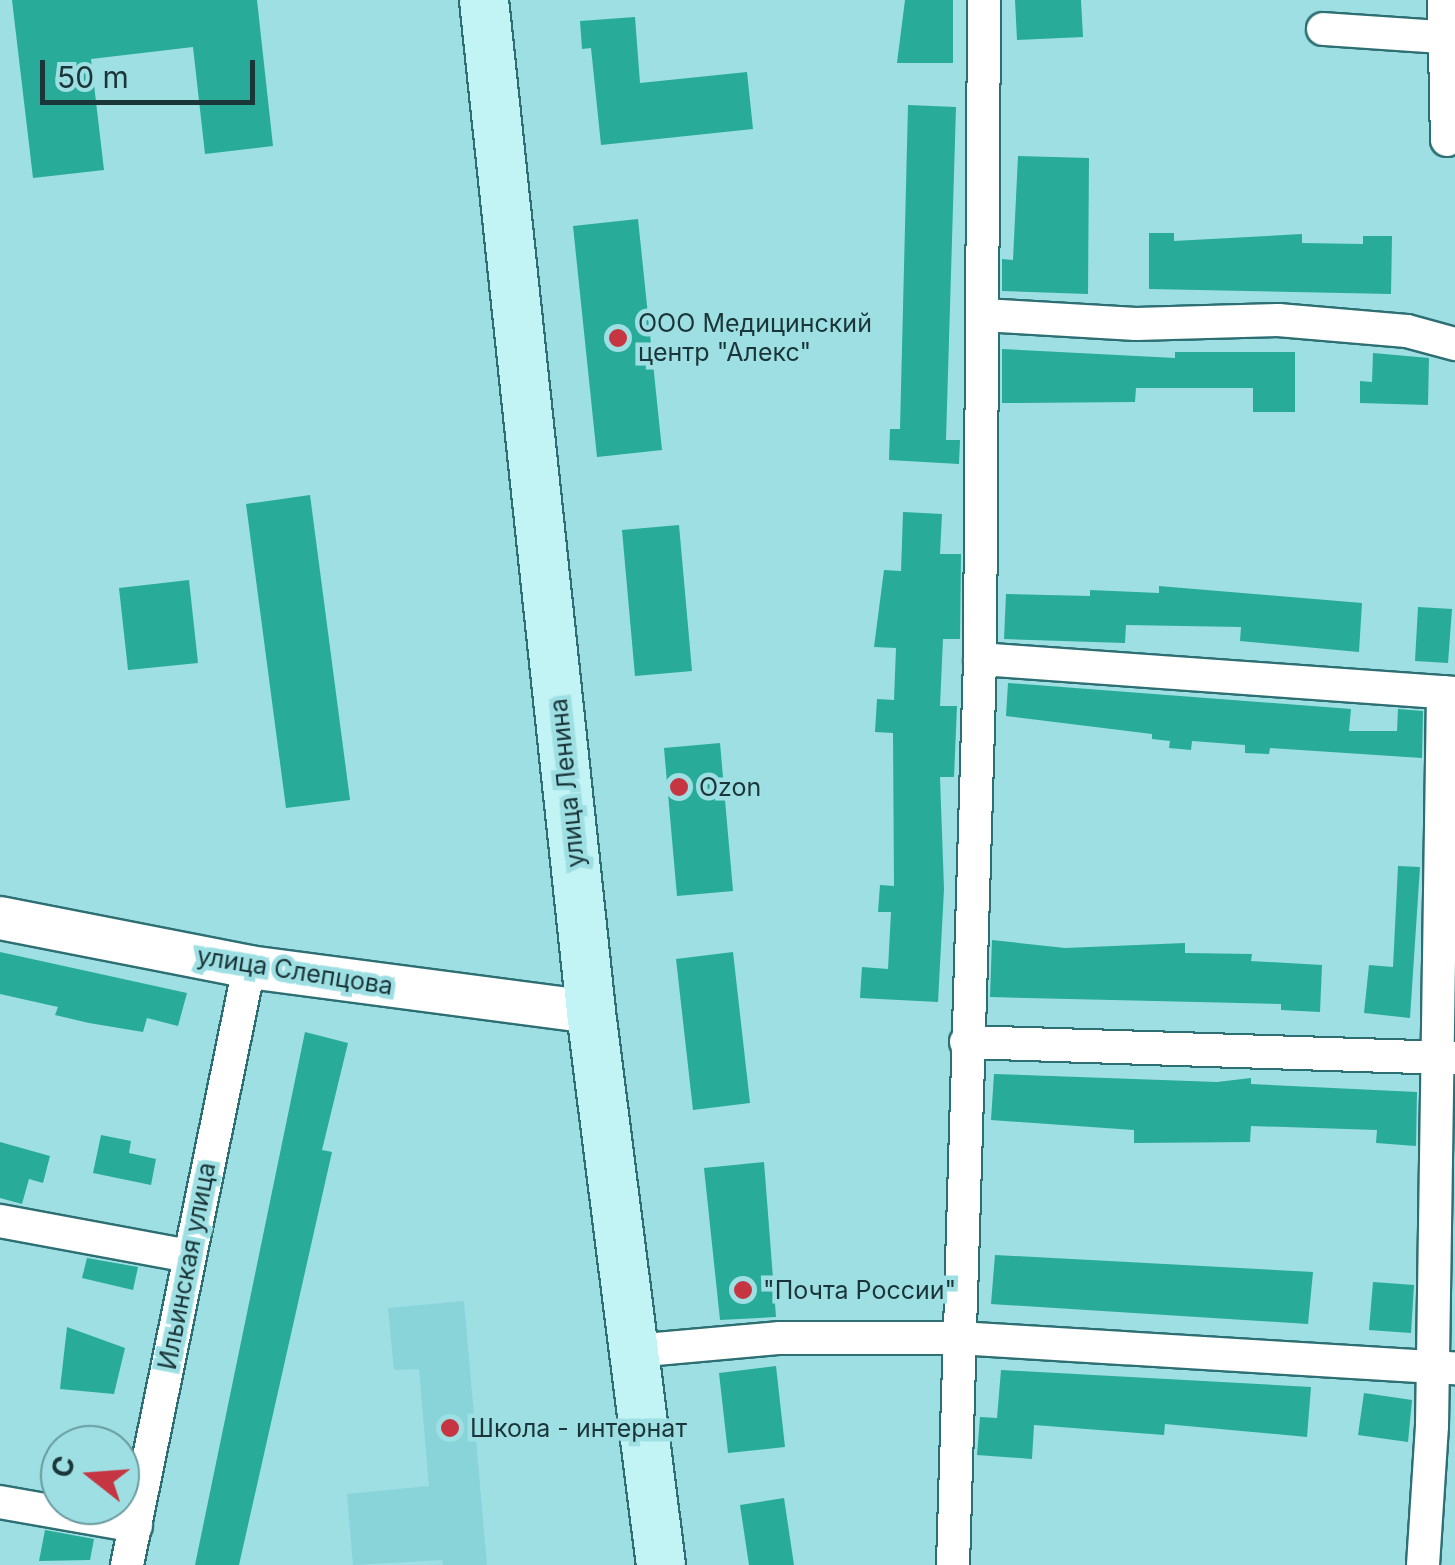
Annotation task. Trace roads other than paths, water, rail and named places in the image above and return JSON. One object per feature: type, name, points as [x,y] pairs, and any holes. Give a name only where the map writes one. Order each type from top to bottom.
[{"type":"main road","name":"улица Ленина","points":[[484,0],[591,1012],[661,1565]]},
{"type":"street","points":[[953,1565],[980,658],[984,0]]},
{"type":"street","points":[[1444,0],[1450,38],[1447,140]]},
{"type":"street","points":[[1323,29],[1450,38]]},
{"type":"street","points":[[983,315],[1136,324],[1278,320],[1407,331],[1455,344]]},
{"type":"street","points":[[980,658],[1449,693],[1442,1367],[1423,1565]]},
{"type":"street","name":"улица Слепцова","points":[[0,918],[249,967],[591,1012]]},
{"type":"street","name":"Ильинская улица","points":[[127,1565],[249,967]]},
{"type":"street","points":[[966,1042],[1446,1057]]},
{"type":"street","points":[[0,1221],[188,1256]]},
{"type":"street","points":[[634,1351],[780,1338],[958,1338],[1442,1367]]},
{"type":"street","points":[[0,1502],[136,1526]]},
{"type":"place","name":"ООО Медицинский центр \"Алекс\"","points":[[618,338]]},
{"type":"place","name":"Ozon","points":[[679,787]]},
{"type":"place","name":"\"Почта России\"","points":[[743,1290]]},
{"type":"place","name":"Школа - интернат","points":[[450,1428]]}]
